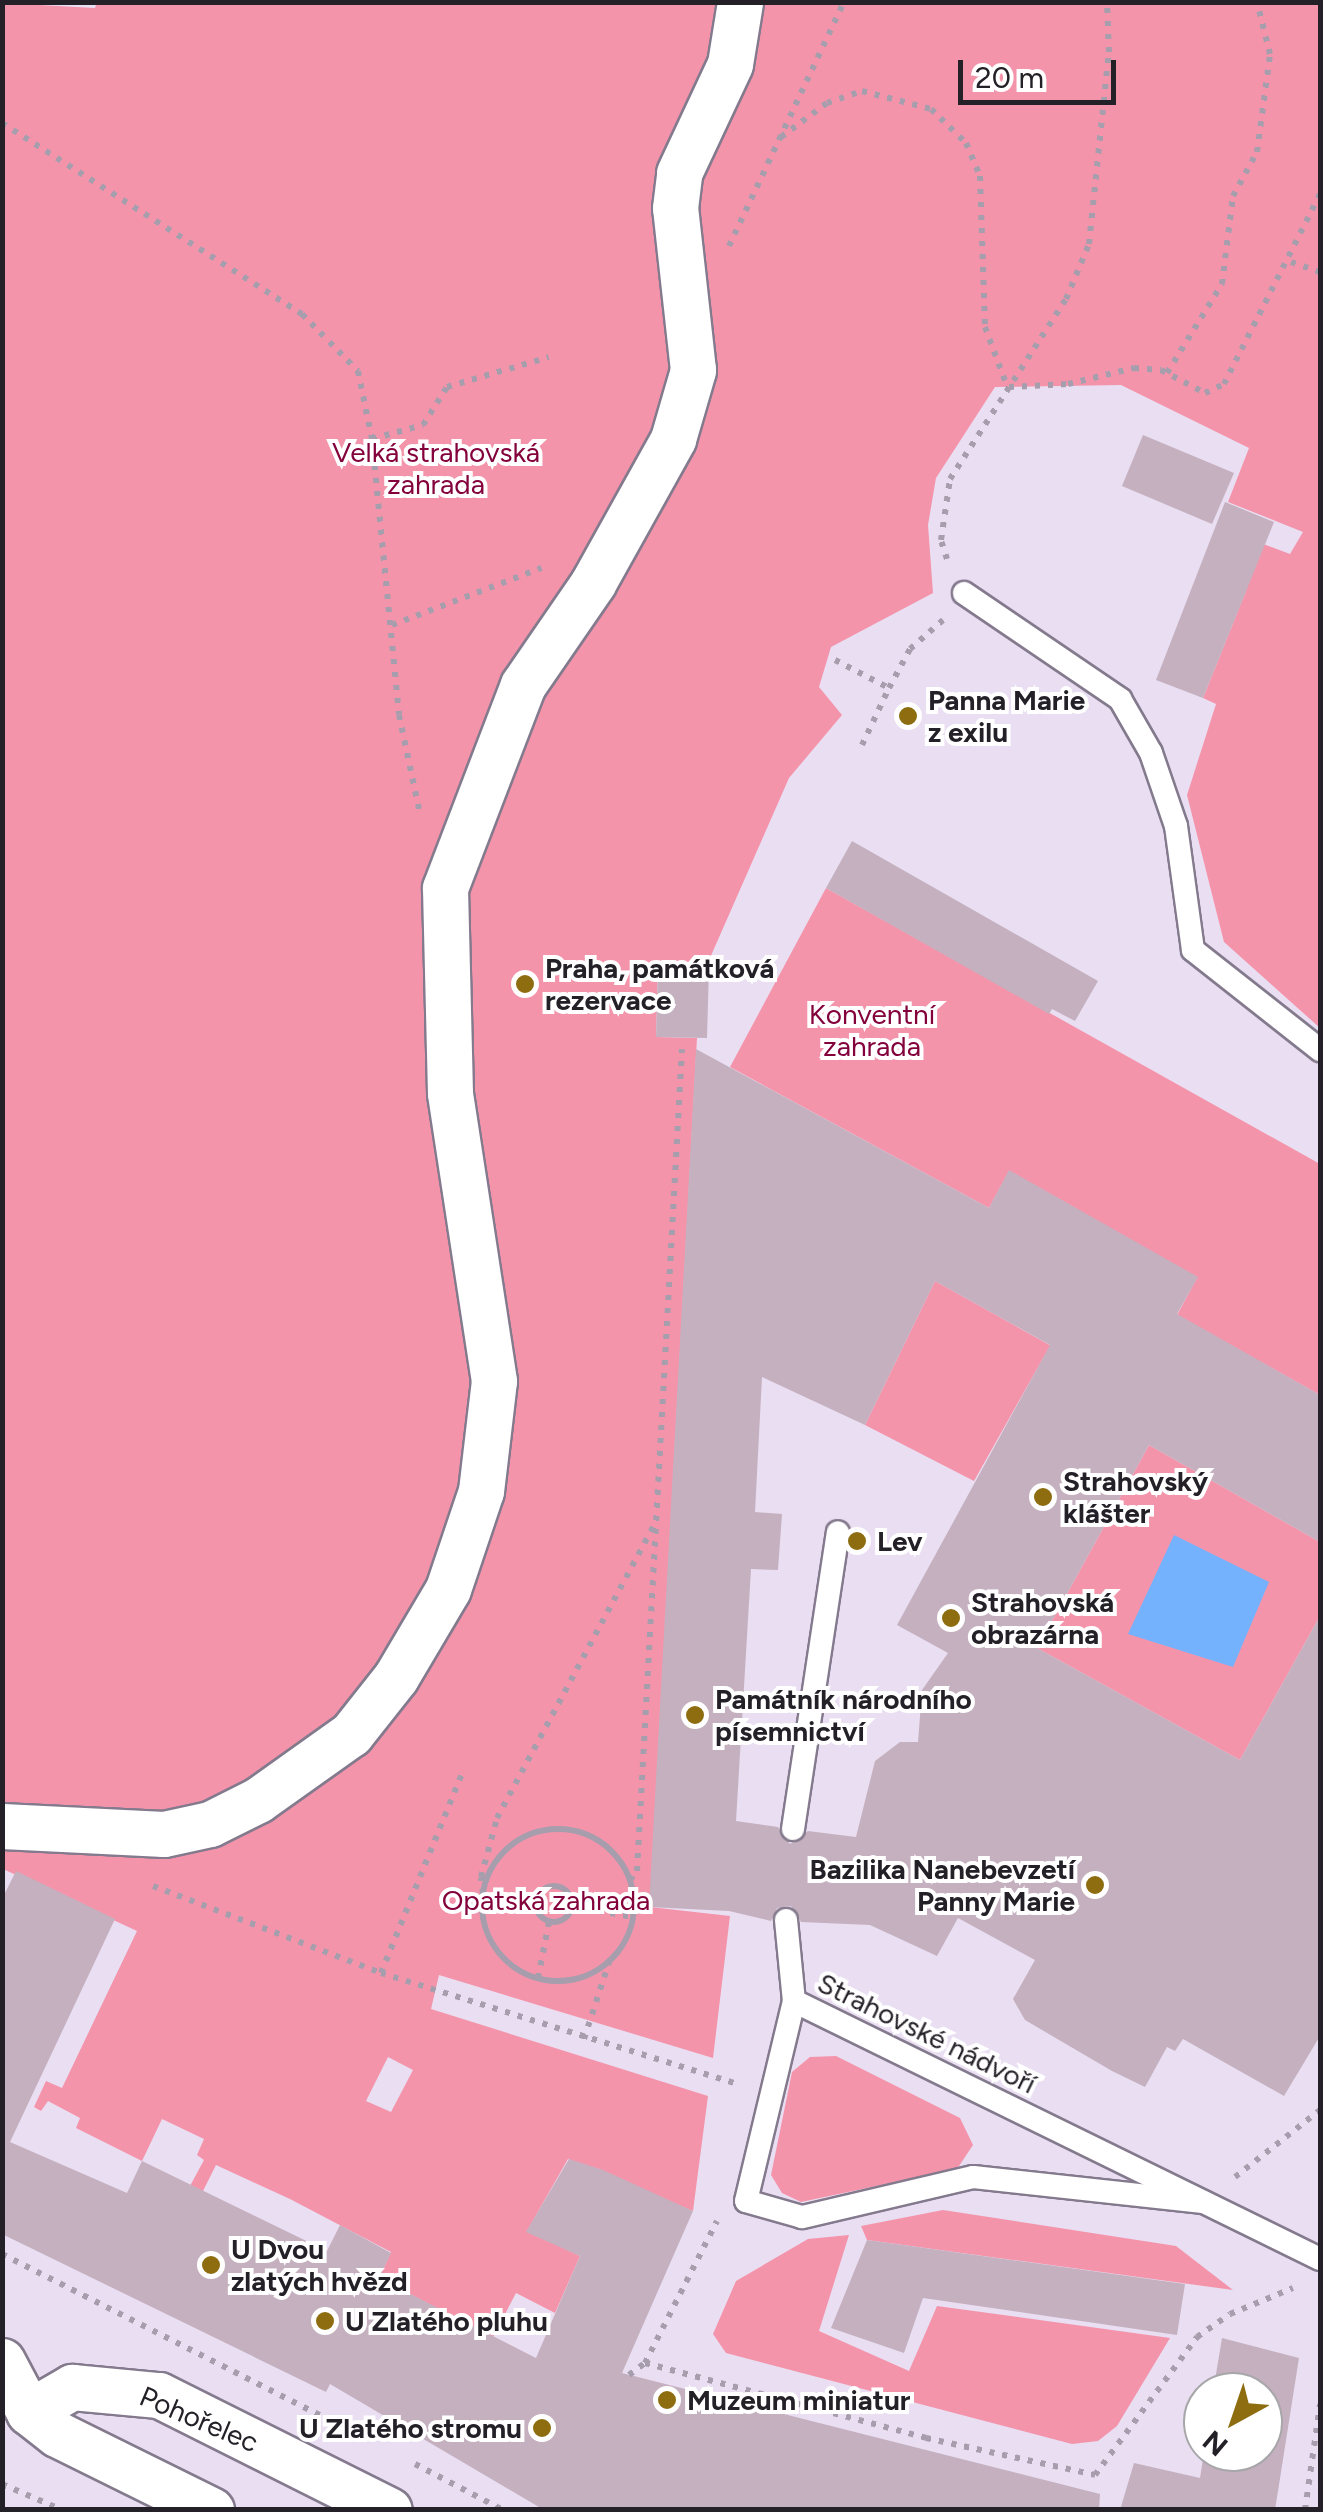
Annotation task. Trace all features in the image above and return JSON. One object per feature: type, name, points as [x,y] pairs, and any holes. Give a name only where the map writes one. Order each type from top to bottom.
[{"type":"street","points":[[2,1826],[164,1834],[210,1824],[258,1800],[351,1734],[396,1677],[448,1589],[481,1490],[494,1381],[450,1093],[446,888],[516,700],[617,540],[673,439],[693,370],[674,208],[679,173],[730,64],[740,2]]},
{"type":"street","points":[[2,2361],[16,2411],[211,2510]]},
{"type":"street","name":"Pohořelec","points":[[16,2411],[72,2387],[159,2396],[388,2510]]},
{"type":"lane","points":[[964,593],[1120,699],[1151,753],[1176,826],[1193,950],[1320,1050]]},
{"type":"lane","points":[[793,1830],[838,1532]]},
{"type":"lane","points":[[786,1920],[794,2001]]},
{"type":"lane","name":"Strahovské nádvoří","points":[[1203,2202],[973,2178],[802,2218],[746,2201],[794,2001],[1320,2259]]},
{"type":"path","points":[[725,256],[844,2]]},
{"type":"path","points":[[862,745],[910,649],[964,593],[941,540],[942,511],[950,479],[1066,299],[1089,244],[1110,52],[1107,2]]},
{"type":"path","points":[[1168,374],[1222,284],[1233,196],[1257,152],[1270,54],[1256,2]]},
{"type":"path","points":[[781,136],[827,104],[862,91],[931,109],[966,143],[980,176],[984,327],[1008,388]]},
{"type":"path","points":[[2,123],[302,314],[358,371],[372,439],[398,715],[418,808],[446,888]]},
{"type":"path","points":[[1008,388],[1068,384],[1134,368],[1168,374],[1205,394],[1224,384],[1290,262],[1320,194]]},
{"type":"path","points":[[1290,262],[1320,272]]},
{"type":"path","points":[[372,439],[422,426],[447,387],[549,358]]},
{"type":"path","points":[[392,625],[617,540]]},
{"type":"path","points":[[835,660],[889,688]]},
{"type":"path","points":[[630,1880],[637,1871],[682,1049]]},
{"type":"path","points":[[610,1961],[576,1979],[538,1978],[506,1960],[491,1941],[480,1877],[497,1818],[658,1517]]},
{"type":"path","points":[[381,1974],[462,1774]]},
{"type":"path","points":[[483,1894],[506,1849],[551,1829],[599,1841],[630,1880],[633,1918],[610,1961],[584,2039]]},
{"type":"path","points":[[139,1881],[381,1974],[772,2094]]},
{"type":"path","points":[[535,1902],[541,1891],[559,1886],[572,1906],[633,1918]]},
{"type":"path","points":[[483,1894],[535,1902],[549,1922],[538,1978]]},
{"type":"path","points":[[549,1922],[562,1921],[572,1906]]},
{"type":"path","points":[[1203,2202],[1320,2110]]},
{"type":"path","points":[[629,2375],[644,2363],[719,2218],[746,2201]]},
{"type":"path","points":[[2,2254],[344,2428]]},
{"type":"path","points":[[644,2363],[926,2438],[1095,2475],[1197,2337],[1230,2314],[1302,2284]]},
{"type":"path","points":[[1306,2510],[1320,2404]]},
{"type":"path","points":[[397,2455],[503,2510]]},
{"type":"path","points":[[2,2484],[62,2510]]},
{"type":"green space","name":"Velká strahovská zahrada","points":[[97,2],[1320,3],[1320,1028],[1224,942],[1187,795],[1216,704],[1203,698],[1246,591],[1201,570],[1217,527],[1290,554],[1303,532],[1228,502],[1249,448],[1121,385],[995,387],[936,478],[928,525],[933,593],[831,647],[819,687],[842,715],[789,778],[706,967],[658,966],[656,1037],[697,1038],[650,1907],[730,1916],[713,2058],[439,1975],[431,2009],[708,2096],[693,2211],[568,2159],[527,2231],[580,2256],[555,2313],[516,2293],[493,2337],[379,2278],[391,2252],[290,2199],[216,2165],[202,2193],[190,2186],[204,2160],[197,2155],[204,2139],[162,2119],[142,2161],[76,2128],[80,2118],[48,2101],[41,2111],[34,2107],[46,2081],[62,2088],[137,1931],[3,1869],[3,3],[95,8]],"holes":[[[388,2057],[413,2070],[391,2112],[366,2101]]]},
{"type":"green space","name":"Konventní zahrada","points":[[826,888],[1320,1164],[1320,1395],[1177,1315],[1197,1278],[1009,1171],[989,1208],[730,1067]]},
{"type":"green space","points":[[935,1281],[1055,1348],[1046,1353],[974,1481],[865,1425]]},
{"type":"green space","points":[[1149,1445],[1320,1542],[1320,1616],[1240,1760],[1037,1648]]},
{"type":"green space","points":[[836,2056],[960,2118],[973,2145],[957,2169],[801,2202],[782,2193],[771,2175],[792,2072],[810,2057]]},
{"type":"green space","points":[[943,2210],[1176,2246],[1233,2290],[867,2240],[861,2226]]},
{"type":"green space","points":[[849,2235],[819,2331],[909,2371],[937,2306],[1170,2338],[1117,2426],[1098,2441],[1072,2444],[726,2353],[713,2334],[736,2281],[808,2239]]},
{"type":"water","points":[[1174,1535],[1269,1582],[1233,1667],[1128,1634]]},
{"type":"building","points":[[1143,435],[1234,473],[1212,524],[1122,486]]},
{"type":"building","points":[[1225,502],[1274,522],[1203,698],[1156,680]]},
{"type":"building","points":[[852,841],[1098,981],[1075,1021],[1052,1009],[1049,1014],[826,888]]},
{"type":"building","points":[[658,966],[709,967],[707,1038],[656,1037]]},
{"type":"building","name":"Strahovský klášter","points":[[696,1049],[989,1208],[1009,1170],[1198,1277],[1177,1314],[1320,1395],[1320,1542],[1149,1445],[1037,1648],[1240,1760],[1320,1616],[1320,2036],[1284,2096],[1183,2039],[1175,2051],[1167,2047],[1145,2087],[1025,2020],[1013,1999],[1035,1960],[958,1918],[937,1956],[870,1925],[801,1922],[791,1906],[777,1908],[771,1921],[729,1911],[649,1907]],"holes":[[[935,1281],[1050,1345],[897,1625],[948,1653],[922,1690],[918,1742],[900,1742],[875,1761],[856,1837],[808,1831],[790,1844],[778,1827],[736,1821],[751,1569],[778,1570],[782,1514],[755,1512],[762,1377],[865,1425]]]},
{"type":"building","points":[[16,1871],[115,1919],[10,2142],[127,2193],[142,2161],[327,2251],[340,2225],[391,2253],[379,2278],[536,2358],[580,2256],[526,2232],[569,2159],[603,2170],[693,2211],[622,2373],[1100,2494],[1099,2510],[544,2510],[330,2384],[326,2392],[2,2234],[2,1899]]},
{"type":"building","points":[[867,2240],[1185,2284],[1177,2335],[923,2298],[904,2353],[831,2328]]},
{"type":"building","points":[[1222,2338],[1299,2358],[1283,2459],[1283,2372],[1216,2372]]},
{"type":"building","points":[[1134,2463],[1200,2478],[1201,2472],[1281,2472],[1275,2510],[1120,2510]]},
{"type":"place","name":"Panna Marie z exilu","points":[[908,716]]},
{"type":"place","name":"Praha, památková rezervace","points":[[525,984]]},
{"type":"place","name":"Strahovský klášter","points":[[1043,1497]]},
{"type":"place","name":"Lev","points":[[857,1541]]},
{"type":"place","name":"Strahovská obrazárna","points":[[951,1618]]},
{"type":"place","name":"Památník národního písemnictví","points":[[695,1715]]},
{"type":"place","name":"Bazilika Nanebevzetí Panny Marie","points":[[1095,1885]]},
{"type":"place","name":"U Dvou zlatých hvězd","points":[[211,2265]]},
{"type":"place","name":"U Zlatého pluhu","points":[[325,2321]]},
{"type":"place","name":"Muzeum miniatur","points":[[667,2400]]},
{"type":"place","name":"U Zlatého stromu","points":[[542,2428]]},
{"type":"park label","name":"Opatská zahrada","points":[[546,1900]]}]
